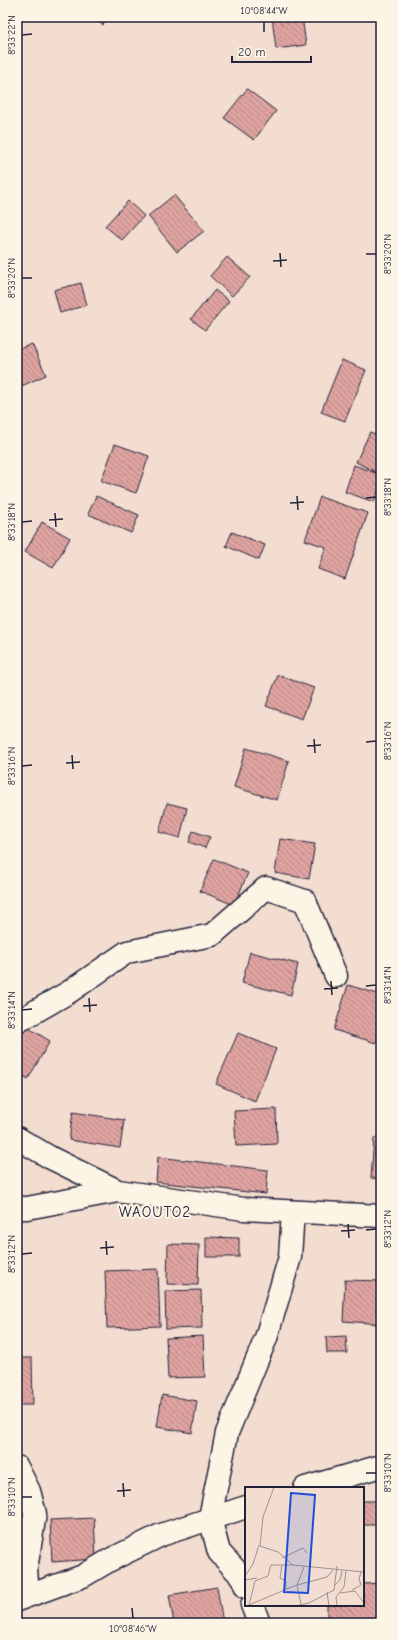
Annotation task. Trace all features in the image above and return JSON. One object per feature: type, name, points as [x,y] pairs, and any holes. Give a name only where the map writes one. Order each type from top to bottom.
[{"type":"street","points":[[17,1022],[69,992],[127,952],[212,935],[266,888],[305,901],[336,976]]},
{"type":"street","points":[[17,1138],[51,1158],[118,1191],[244,1209],[381,1216]]},
{"type":"street","points":[[17,1208],[27,1208],[118,1191]]},
{"type":"street","points":[[245,1585],[242,1577],[218,1552],[210,1518],[227,1433],[266,1338],[290,1257],[293,1212]]},
{"type":"street","points":[[308,1487],[381,1466]]},
{"type":"street","points":[[17,1467],[30,1491],[35,1514],[22,1598],[83,1576],[110,1560],[162,1535],[245,1506]]},
{"type":"street","points":[[252,1606],[259,1623]]},
{"type":"building","points":[[91,17],[108,17],[103,25]]},
{"type":"building","points":[[272,17],[302,17],[306,45],[276,49]]},
{"type":"building","points":[[247,89],[276,111],[254,140],[224,118]]},
{"type":"building","points":[[174,195],[204,231],[177,252],[148,216]]},
{"type":"building","points":[[128,201],[144,216],[122,240],[105,226]]},
{"type":"building","points":[[227,257],[250,277],[232,296],[210,276]]},
{"type":"building","points":[[81,283],[87,305],[60,313],[54,290]]},
{"type":"building","points":[[215,290],[229,301],[205,330],[191,319]]},
{"type":"building","points":[[32,344],[46,375],[17,388],[17,350]]},
{"type":"building","points":[[342,360],[366,370],[345,421],[321,412]]},
{"type":"building","points":[[370,432],[381,437],[381,475],[356,462]]},
{"type":"building","points":[[115,444],[149,456],[136,493],[101,481]]},
{"type":"building","points":[[354,465],[381,475],[381,483],[374,502],[345,492]]},
{"type":"building","points":[[96,496],[139,515],[131,533],[88,514]]},
{"type":"building","points":[[320,497],[368,513],[345,579],[318,569],[326,547],[305,540]]},
{"type":"building","points":[[42,522],[70,538],[53,568],[25,552]]},
{"type":"building","points":[[232,532],[265,545],[259,560],[226,546]]},
{"type":"building","points":[[278,675],[314,688],[302,719],[266,706]]},
{"type":"building","points":[[246,748],[289,761],[277,800],[234,787]]},
{"type":"building","points":[[167,803],[187,808],[180,838],[159,832]]},
{"type":"building","points":[[193,831],[210,837],[205,848],[189,842]]},
{"type":"building","points":[[280,839],[315,844],[309,879],[275,873]]},
{"type":"building","points":[[214,859],[248,873],[234,905],[200,891]]},
{"type":"building","points":[[250,952],[298,964],[291,995],[242,983]]},
{"type":"building","points":[[348,985],[381,995],[381,1024],[376,1043],[334,1030]]},
{"type":"building","points":[[22,1024],[50,1041],[28,1079],[17,1072],[17,1033]]},
{"type":"building","points":[[238,1033],[276,1049],[255,1101],[216,1084]]},
{"type":"building","points":[[276,1109],[277,1144],[236,1146],[234,1111]]},
{"type":"building","points":[[73,1112],[124,1120],[120,1148],[69,1140]]},
{"type":"building","points":[[374,1138],[381,1139],[381,1179],[371,1178]]},
{"type":"building","points":[[158,1157],[268,1170],[266,1194],[156,1182]]},
{"type":"building","points":[[206,1237],[239,1238],[239,1257],[206,1257]]},
{"type":"building","points":[[168,1244],[199,1245],[198,1285],[167,1284]]},
{"type":"building","points":[[158,1269],[160,1326],[107,1328],[105,1271]]},
{"type":"building","points":[[345,1280],[381,1281],[381,1324],[343,1321]]},
{"type":"building","points":[[201,1290],[202,1328],[166,1329],[165,1291]]},
{"type":"building","points":[[203,1336],[205,1377],[168,1378],[166,1338]]},
{"type":"building","points":[[346,1336],[347,1353],[327,1353],[326,1337]]},
{"type":"building","points":[[17,1358],[32,1358],[33,1405],[17,1405]]},
{"type":"building","points":[[162,1395],[197,1401],[192,1433],[157,1427]]},
{"type":"building","points":[[364,1501],[381,1501],[381,1525],[364,1525]]},
{"type":"building","points":[[94,1518],[96,1559],[52,1562],[50,1520]]},
{"type":"building","points":[[380,1583],[380,1623],[327,1623],[327,1606],[364,1606],[364,1584]]},
{"type":"building","points":[[217,1587],[223,1623],[174,1623],[169,1595]]},
{"type":"district","name":"WAOUTO2","points":[[155,1212]]}]
